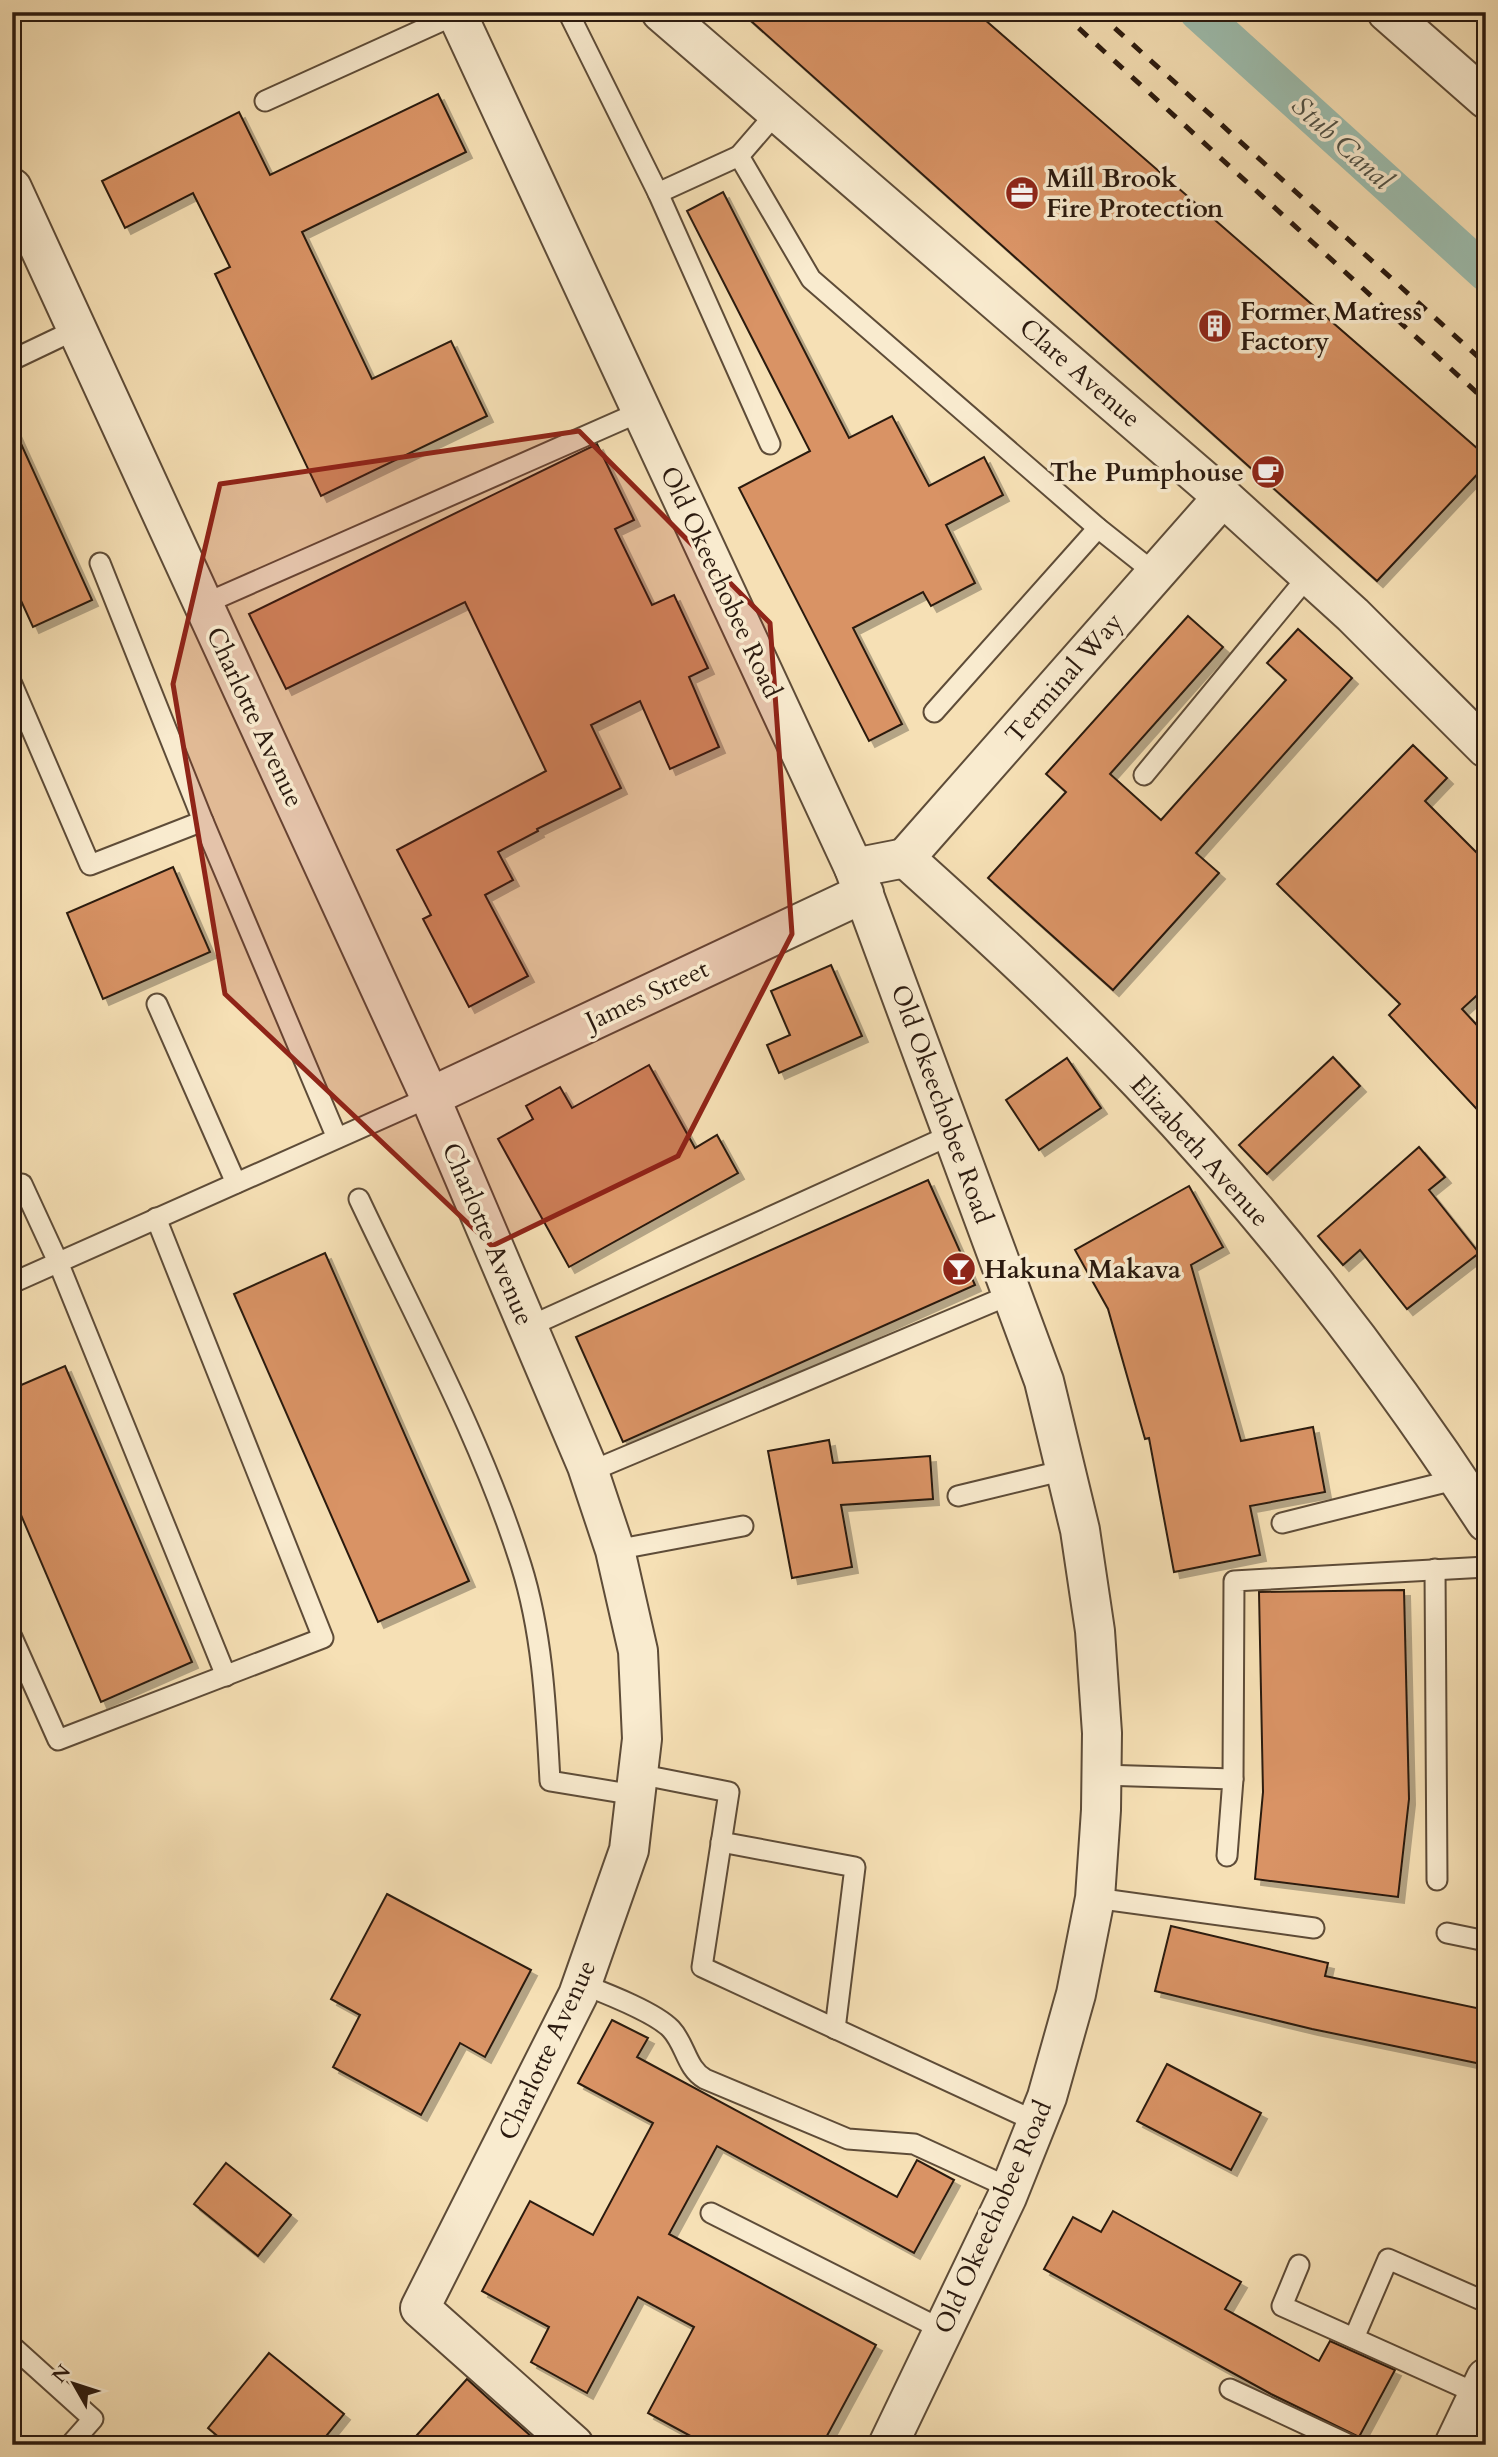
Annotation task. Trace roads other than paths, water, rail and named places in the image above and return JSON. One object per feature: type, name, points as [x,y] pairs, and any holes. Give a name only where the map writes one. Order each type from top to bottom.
[{"type":"street","name":"Clare Avenue","points":[[661,12],[1223,497],[1309,575],[1486,748]]},
{"type":"street","points":[[1387,12],[1486,99]]},
{"type":"street","name":"Old Okeechobee Road","points":[[456,13],[859,880],[1044,1381],[1080,1530],[1095,1631],[1101,1775],[1095,1898],[1076,1994],[1037,2122],[1010,2188],[888,2445]]},
{"type":"street","name":"Charlotte Avenue","points":[[12,188],[430,1097],[589,1472],[615,1550],[638,1651],[642,1740],[629,1850],[582,1984],[420,2308],[574,2445]]},
{"type":"street","name":"Terminal Way","points":[[905,858],[1223,497]]},
{"type":"street","points":[[859,880],[905,858]]},
{"type":"street","name":"Elizabeth Avenue","points":[[905,858],[1027,968],[1140,1081],[1247,1201],[1348,1325],[1486,1522]]},
{"type":"street","name":"James Street","points":[[430,1097],[859,880]]},
{"type":"street","points":[[1454,2445],[1482,2386]]},
{"type":"lane","points":[[265,101],[456,13]]},
{"type":"lane","points":[[569,14],[659,193],[770,444]]},
{"type":"lane","points":[[659,193],[739,156],[777,112]]},
{"type":"lane","points":[[739,156],[811,279],[1098,528],[1156,574]]},
{"type":"lane","points":[[12,360],[77,329]]},
{"type":"lane","points":[[204,604],[642,411]]},
{"type":"lane","points":[[934,712],[1098,528]]},
{"type":"lane","points":[[100,563],[203,821],[337,1138]]},
{"type":"lane","points":[[1144,775],[1309,575]]},
{"type":"lane","points":[[12,684],[90,865],[203,821]]},
{"type":"lane","points":[[157,1004],[236,1183]]},
{"type":"lane","points":[[12,1283],[430,1097]]},
{"type":"lane","points":[[528,1327],[953,1134]]},
{"type":"lane","points":[[12,1188],[22,1184],[58,1262],[226,1676]]},
{"type":"lane","points":[[359,1199],[482,1460],[521,1566],[544,1675],[550,1781],[637,1784],[729,1792],[702,1967],[1037,2122]]},
{"type":"lane","points":[[12,1637],[58,1740],[323,1638],[156,1218]]},
{"type":"lane","points":[[589,1472],[1012,1294]]},
{"type":"lane","points":[[958,1496],[1065,1470]]},
{"type":"lane","points":[[1282,1523],[1458,1479]]},
{"type":"lane","points":[[615,1550],[744,1526]]},
{"type":"lane","points":[[1227,1856],[1233,1779],[1234,1581],[1486,1567]]},
{"type":"lane","points":[[1435,1569],[1437,1880]]},
{"type":"lane","points":[[1101,1775],[1233,1779]]},
{"type":"lane","points":[[721,1842],[855,1867],[835,2028]]},
{"type":"lane","points":[[1095,1898],[1314,1928]]},
{"type":"lane","points":[[1447,1933],[1486,1941]]},
{"type":"lane","points":[[582,1984],[623,2001],[670,2027],[695,2074],[705,2079],[848,2139],[914,2144],[1010,2188]]},
{"type":"lane","points":[[711,2213],[943,2330]]},
{"type":"lane","points":[[1354,2337],[1388,2259],[1486,2302]]},
{"type":"lane","points":[[1299,2265],[1282,2306],[1482,2386]]},
{"type":"lane","points":[[12,2346],[93,2419],[70,2445]]},
{"type":"lane","points":[[1230,2389],[1350,2445]]},
{"type":"waterway","name":"Stub Canal","points":[[1198,12],[1486,273]]},
{"type":"railway","points":[[1061,12],[1486,401]]},
{"type":"railway","points":[[1097,12],[1486,364]]},
{"type":"place","name":"Mill Brook Fire Protection","points":[[1022,193]]},
{"type":"place","name":"Former Matress Factory","points":[[1215,326]]},
{"type":"place","name":"The Pumphouse","points":[[1268,472]]},
{"type":"place","name":"Hakuna Makava","points":[[959,1269]]}]
